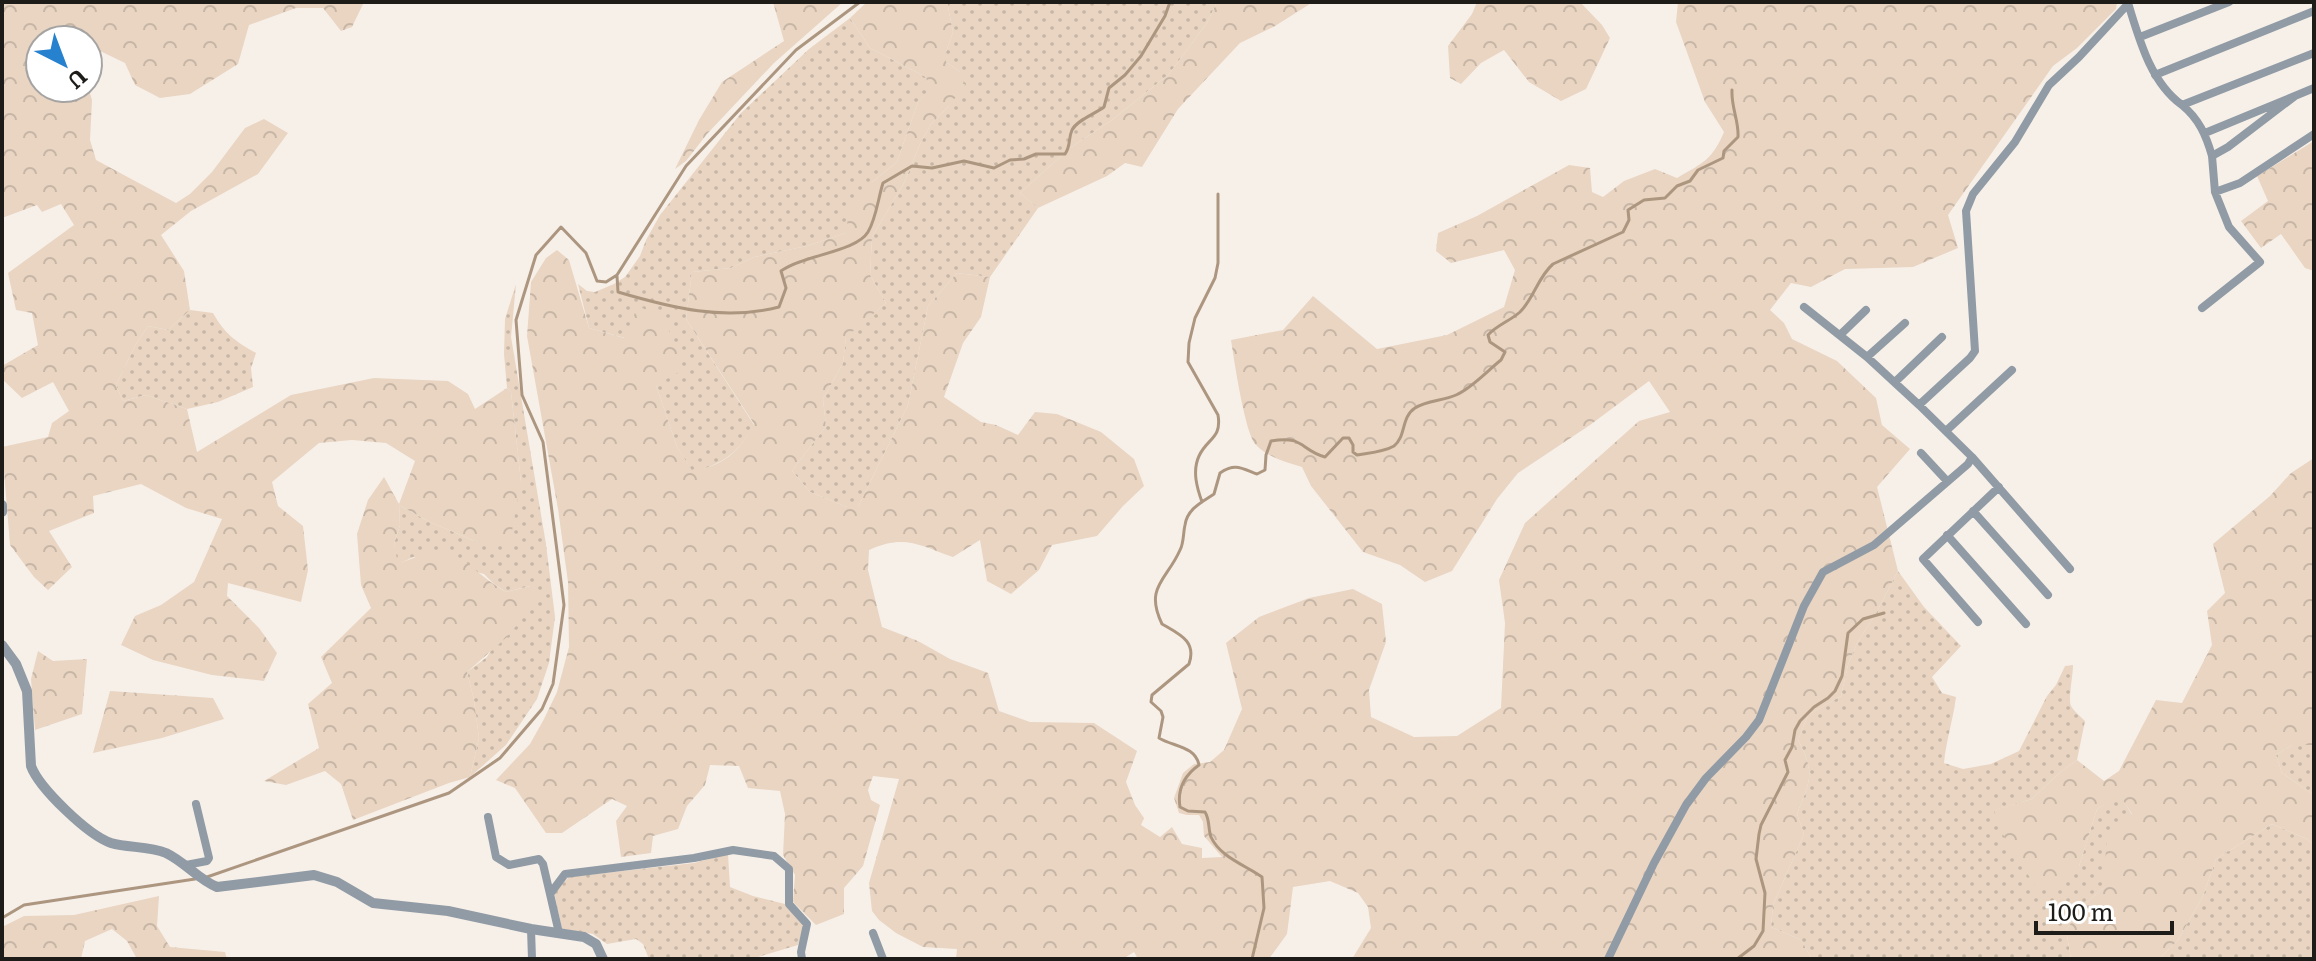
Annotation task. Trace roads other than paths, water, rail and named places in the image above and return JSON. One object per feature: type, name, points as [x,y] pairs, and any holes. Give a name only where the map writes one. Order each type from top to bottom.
[{"type":"street","points":[[2140,37],[2229,2]]},
{"type":"street","points":[[1919,405],[1975,351],[1966,211],[1973,194],[2015,142],[2049,85],[2128,3],[2155,75],[2169,94],[2190,111],[2205,133],[2212,156],[2215,192],[2229,227],[2260,262],[2202,308]]},
{"type":"street","points":[[2155,75],[2314,11]]},
{"type":"street","points":[[2182,105],[2314,53]]},
{"type":"street","points":[[2205,133],[2314,88]]},
{"type":"street","points":[[2212,156],[2295,96]]},
{"type":"street","points":[[2215,192],[2240,183],[2314,134]]},
{"type":"street","points":[[1804,307],[1867,357],[1947,430],[2070,569]]},
{"type":"street","points":[[1840,335],[1866,310]]},
{"type":"street","points":[[1867,357],[1905,323]]},
{"type":"street","points":[[1895,382],[1942,337]]},
{"type":"street","points":[[1947,430],[2012,370]]},
{"type":"street","points":[[1921,453],[1947,481]]},
{"type":"street","points":[[1608,959],[1686,805],[1706,778],[1759,720],[1804,606],[1823,572],[1874,545],[1968,464],[1972,457]]},
{"type":"street","points":[[1978,622],[1923,559],[1999,487]]},
{"type":"street","points":[[2,505],[2,512]]},
{"type":"street","points":[[1973,511],[2048,595]]},
{"type":"street","points":[[1947,535],[2026,624]]},
{"type":"street","points":[[2,645],[16,664],[27,691],[31,766],[39,783],[97,837],[111,843],[161,851],[213,886],[314,875],[337,882],[373,903],[448,911],[590,939],[600,949],[603,959]]},
{"type":"street","points":[[188,867],[209,858],[196,804]]},
{"type":"street","points":[[488,817],[496,857],[508,865],[541,860],[559,933]]},
{"type":"street","points":[[550,894],[569,872],[694,858],[733,850],[774,856],[789,869],[789,904],[807,924],[802,959]]},
{"type":"street","points":[[531,929],[532,959]]},
{"type":"street","points":[[873,933],[883,959]]},
{"type":"waterway","points":[[207,877],[449,793],[500,758],[542,709],[553,684],[564,605],[543,442],[522,395],[516,320],[536,255],[561,227],[586,253],[597,281],[606,282],[617,275],[686,166],[796,50],[860,2]]},
{"type":"waterway","points":[[617,276],[618,292],[698,311],[738,313],[779,307],[786,288],[781,271],[862,239],[873,221],[883,183],[912,166],[932,168],[964,161],[994,168],[1010,160],[1036,154],[1065,154],[1074,126],[1104,107],[1109,88],[1141,56],[1170,2]]},
{"type":"waterway","points":[[1252,959],[1264,908],[1262,877],[1215,844],[1205,812],[1180,807],[1183,783],[1199,765],[1189,750],[1159,738],[1163,717],[1151,702],[1152,695],[1189,664],[1191,656],[1185,639],[1162,624],[1155,601],[1159,584],[1181,547],[1186,519],[1196,506],[1214,494],[1220,473],[1230,468],[1257,474],[1265,470],[1271,441],[1290,440],[1325,457],[1343,438],[1349,438],[1357,455],[1381,451],[1398,442],[1408,416],[1415,408],[1451,397],[1474,384],[1501,360],[1505,352],[1490,342],[1488,335],[1520,312],[1553,264],[1623,232],[1629,220],[1628,210],[1644,200],[1665,198],[1677,186],[1690,181],[1698,170],[1723,158],[1724,151],[1738,137],[1732,90]]},
{"type":"waterway","points":[[1202,502],[1196,468],[1202,450],[1216,434],[1219,423],[1218,415],[1188,362],[1195,318],[1215,278],[1218,263],[1218,194]]},
{"type":"waterway","points":[[1737,959],[1754,946],[1763,931],[1765,893],[1756,859],[1759,834],[1788,772],[1785,760],[1792,747],[1795,730],[1814,707],[1835,691],[1842,676],[1848,633],[1863,619],[1884,613]]},
{"type":"waterway","points":[[2,918],[24,905],[195,879]]}]
